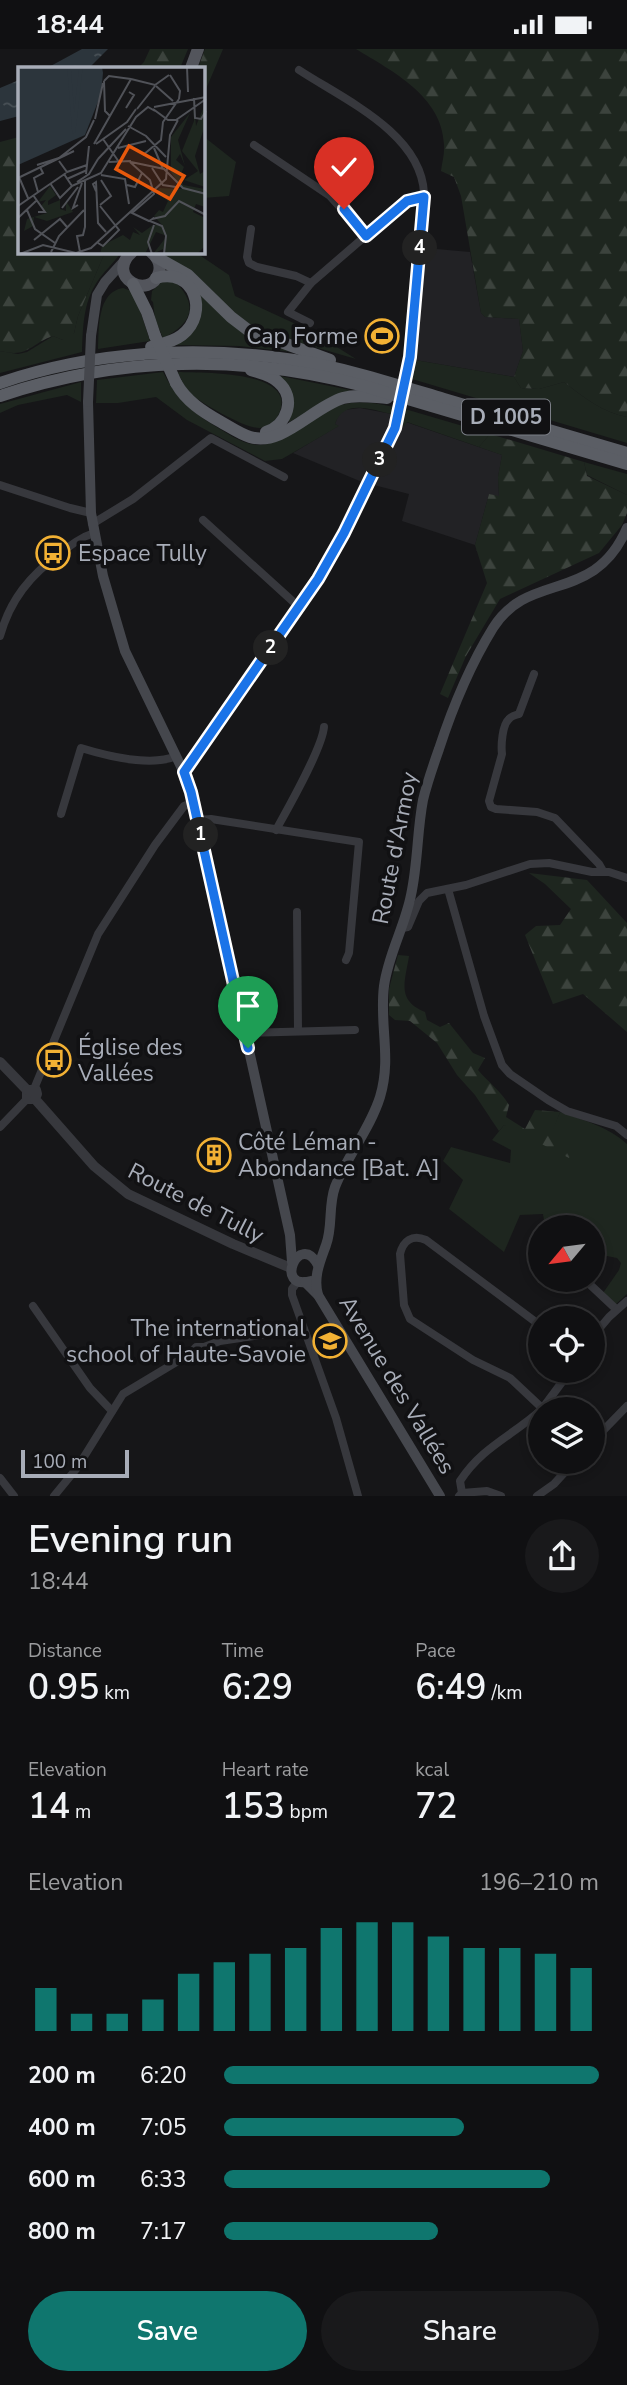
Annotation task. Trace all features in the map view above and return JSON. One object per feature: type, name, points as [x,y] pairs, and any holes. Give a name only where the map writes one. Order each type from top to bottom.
[{"type":"highway","points":[[153,255],[188,275],[248,330],[385,381]]},
{"type":"highway","points":[[115,358],[172,341],[186,332],[192,323],[196,302],[191,288],[184,280],[174,276],[155,279],[149,291],[147,312]]},
{"type":"highway","points":[[131,283],[147,312],[181,392],[199,408],[253,438],[270,438],[323,407],[346,397],[409,399]]},
{"type":"highway","name":"D 1005","points":[[0,383],[47,370],[115,358],[183,353],[251,355],[318,364],[385,381],[627,453]]},
{"type":"highway","points":[[230,364],[272,377],[281,384],[288,399],[286,416],[275,428],[259,433],[237,431]]},
{"type":"highway","name":"D 1005","points":[[0,396],[66,377],[100,371],[151,365],[230,364],[307,373],[409,399],[627,464]]},
{"type":"main road","points":[[191,67],[198,49]]},
{"type":"main road","points":[[129,255],[124,272],[131,283]]},
{"type":"main road","points":[[129,255],[101,288],[94,306],[90,336],[88,403],[93,523],[117,629],[142,688],[184,772],[194,802],[290,1235],[292,1275],[306,1280],[318,1265],[290,1235]]},
{"type":"main road","points":[[94,306],[113,284],[131,283],[144,286],[155,279],[159,269],[153,255]]},
{"type":"main road","name":"Route d'Armoy","points":[[318,1265],[327,1243],[333,1193],[372,1119],[383,1084],[387,1050],[384,990],[388,968],[413,886],[425,789],[458,692],[499,619],[511,606],[594,571],[614,552],[627,527]]},
{"type":"main road","points":[[292,1265],[298,1257],[323,1250]]},
{"type":"main road","name":"Avenue des Vallées","points":[[306,1280],[318,1295],[440,1496]]},
{"type":"street","points":[[184,772],[318,579],[344,533],[398,417],[409,363],[424,197],[424,185],[417,166],[399,137],[299,70]]},
{"type":"street","points":[[254,145],[330,196],[366,236]]},
{"type":"street","points":[[310,323],[288,312],[311,283],[407,201],[424,197]]},
{"type":"street","points":[[251,229],[247,257],[249,263],[311,283]]},
{"type":"street","points":[[0,636],[12,604],[26,584],[53,558],[81,538],[93,523],[133,499],[211,438],[284,477]]},
{"type":"street","points":[[0,485],[70,508],[93,523]]},
{"type":"street","points":[[204,520],[299,607]]},
{"type":"street","points":[[534,674],[519,714],[507,721],[502,754],[489,801],[491,807],[537,812],[555,818],[603,871]]},
{"type":"street","points":[[276,830],[324,727]]},
{"type":"street","points":[[61,814],[81,748],[111,757],[161,760],[176,755]]},
{"type":"street","points":[[0,1127],[31,1094],[98,934],[155,845],[184,806],[194,802]]},
{"type":"street","points":[[198,820],[211,818],[359,842],[349,953],[346,960]]},
{"type":"street","points":[[402,928],[410,925],[423,896],[530,864],[549,863],[592,872],[603,871],[627,878]]},
{"type":"street","points":[[448,889],[484,1016],[502,1065],[510,1074],[548,1100],[585,1117],[616,1126],[627,1135]]},
{"type":"street","points":[[297,912],[298,1031]]},
{"type":"street","points":[[244,1033],[355,1030]]},
{"type":"street","name":"Route de Tully","points":[[0,1062],[94,1166],[128,1194],[233,1244],[292,1265]]},
{"type":"street","points":[[18,1080],[27,1082],[40,1075]]},
{"type":"street","points":[[528,1316],[426,1240],[410,1239],[402,1247],[400,1254],[404,1305],[410,1319],[473,1360],[510,1378],[530,1397]]},
{"type":"street","points":[[306,1280],[291,1291],[302,1329],[336,1418],[358,1496]]},
{"type":"street","points":[[598,1292],[616,1309]]},
{"type":"street","points":[[605,1322],[627,1301]]},
{"type":"street","points":[[33,1306],[90,1388],[112,1411]]},
{"type":"street","points":[[54,1496],[77,1468],[112,1411],[129,1389],[188,1355],[196,1347],[242,1337],[302,1329]]},
{"type":"street","points":[[605,1429],[627,1406]]},
{"type":"street","points":[[501,1496],[487,1490],[460,1494],[460,1481],[473,1463],[494,1443],[528,1421]]},
{"type":"street","points":[[537,1496],[563,1474]]},
{"type":"street","points":[[0,1478],[14,1496]]},
{"type":"shaded area","points":[[425,248],[470,252],[481,313],[485,317],[519,319],[523,351],[514,377],[415,360]]},
{"type":"shaded area","points":[[360,408],[392,414],[404,426],[406,422],[502,455],[498,477],[499,497],[489,494],[475,545],[402,521],[409,494],[362,482],[293,453],[338,426],[335,424],[338,416],[344,410]]},
{"type":"green space","points":[[150,49],[188,49],[180,67],[139,67]]},
{"type":"green space","points":[[205,49],[223,49],[205,91],[205,67],[198,67]]},
{"type":"green space","points":[[356,49],[627,49],[627,417],[601,408],[564,382],[539,389],[521,388],[514,377],[523,351],[519,319],[485,317],[481,313],[461,196],[454,177],[441,171],[444,144],[441,127],[434,112],[413,87]]},
{"type":"green space","points":[[18,137],[18,254],[104,254],[70,339],[63,340],[53,336],[17,353],[0,351],[0,142]]},
{"type":"green space","points":[[205,138],[236,162],[229,196],[205,198]]},
{"type":"green space","points":[[104,254],[119,254],[92,290],[85,316],[82,352],[0,373],[0,351],[18,354],[27,352],[53,336],[63,340],[74,333],[78,316]]},
{"type":"green space","points":[[163,254],[198,254],[229,275],[235,296],[313,332],[356,359],[273,335],[251,325],[233,312],[194,273]]},
{"type":"green space","points":[[172,279],[186,296],[189,312],[181,326],[163,338],[155,319],[152,291],[164,280]]},
{"type":"green space","points":[[123,288],[134,292],[150,341],[98,349],[99,322],[104,304],[108,296]]},
{"type":"green space","points":[[197,291],[226,317],[302,353],[239,346],[173,345],[183,338]]},
{"type":"green space","points":[[415,360],[514,377],[521,388],[539,389],[564,382],[601,408],[627,417],[627,443],[412,379]]},
{"type":"green space","points":[[163,372],[178,396],[198,415],[235,438],[253,444],[263,445],[274,441],[327,411],[349,403],[394,407],[392,414],[352,408],[339,416],[335,424],[339,426],[282,459],[265,461],[187,420],[156,397],[118,403],[96,403],[97,380]]},
{"type":"green space","points":[[178,372],[224,374],[260,381],[274,388],[281,398],[280,411],[275,420],[266,426],[260,428],[245,425],[192,395]]},
{"type":"green space","points":[[280,376],[350,390],[289,422]]},
{"type":"green space","points":[[81,382],[81,402],[67,395],[18,405],[0,413],[0,404]]},
{"type":"green space","points":[[405,409],[490,434],[479,447],[407,422],[404,427],[402,423]]},
{"type":"green space","points":[[490,434],[584,462],[587,476],[627,495],[627,513],[622,525],[599,553],[500,599],[466,656],[448,698],[440,694],[487,583],[475,545],[489,494],[499,496],[498,477],[502,455],[479,447]]},
{"type":"green space","points":[[584,462],[627,474],[627,495],[587,475]]},
{"type":"green space","points":[[529,873],[587,880],[627,923],[627,1032],[583,994],[553,1004],[525,935],[536,926],[560,925],[571,909]]},
{"type":"green space","points":[[398,955],[409,956],[405,989],[410,1002],[425,1012],[427,1020],[440,1027],[449,1023],[473,1053],[485,1058],[478,1070],[509,1105],[506,1117],[525,1129],[535,1110],[560,1112],[551,1136],[574,1147],[569,1158],[504,1125],[499,1131],[437,1043],[410,1021],[395,1020],[389,1015],[389,989]]},
{"type":"green space","points":[[560,1112],[604,1129],[627,1144],[627,1294],[616,1304],[603,1293],[621,1263],[617,1258],[606,1256],[606,1215],[520,1215],[504,1252],[449,1209],[463,1180],[443,1161],[451,1147],[510,1163],[511,1150],[492,1140],[504,1125],[550,1136]]},
{"type":"water","points":[[82,49],[108,49],[90,67],[49,67]]},
{"type":"water","points":[[18,80],[18,116],[0,121],[0,88]]},
{"type":"place","name":"Cap Forme","points":[[382,336]]},
{"type":"place","name":"Espace Tully","points":[[53,553]]},
{"type":"place","name":"Église des Vallées","points":[[54,1060]]},
{"type":"place","name":"Côté Léman - Abondance [Bat. A]","points":[[214,1155]]},
{"type":"place","name":"The international school of Haute-Savoie","points":[[330,1341]]},
{"type":"route","points":[[248,1048],[191,792],[184,772],[318,579],[344,533],[395,428],[410,357],[424,197],[414,197],[407,201],[366,236],[344,209]]}]
